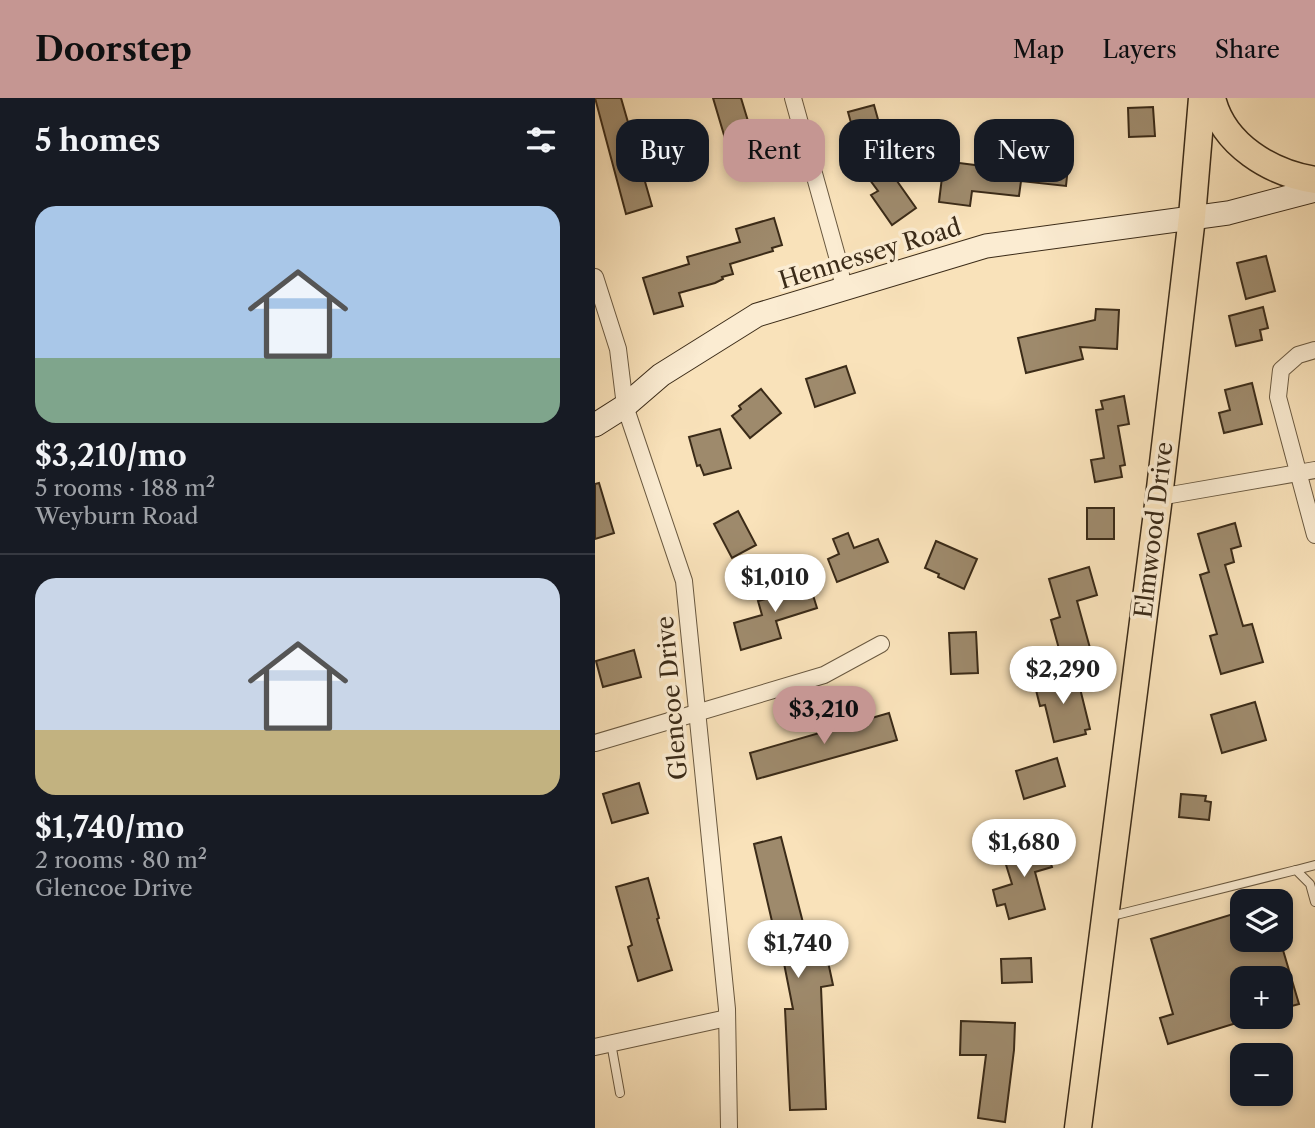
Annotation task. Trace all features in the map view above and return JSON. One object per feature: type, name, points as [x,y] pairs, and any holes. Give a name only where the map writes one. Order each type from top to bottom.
[{"type":"main road","name":"Elmwood Drive","points":[[1078,1128],[1159,497],[1192,217],[1202,98]]},
{"type":"main road","points":[[1212,98],[1232,136],[1258,161],[1291,176],[1315,180]]},
{"type":"street","points":[[793,98],[844,289]]},
{"type":"street","name":"Hennessey Road","points":[[595,425],[625,406],[661,375],[757,315],[986,246],[1229,214],[1315,190]]},
{"type":"street","name":"Glencoe Drive","points":[[595,277],[618,349],[625,406],[684,581],[727,1018],[729,1128]]},
{"type":"street","points":[[1315,350],[1298,355],[1280,370],[1278,397],[1315,536]]},
{"type":"street","points":[[1159,497],[1315,470]]},
{"type":"street","points":[[595,743],[824,675],[881,644]]},
{"type":"street","points":[[603,1045],[727,1018]]},
{"type":"lane","points":[[1105,918],[1315,865]]},
{"type":"lane","points":[[1296,870],[1310,884],[1315,902]]},
{"type":"lane","points":[[603,1045],[620,1093]]},
{"type":"building","points":[[595,98],[621,98],[627,119],[616,119],[616,177]]},
{"type":"building","points":[[713,98],[741,98],[747,119],[723,119],[723,132]]},
{"type":"building","points":[[874,105],[878,119],[850,119],[848,112]]},
{"type":"building","points":[[1153,107],[1155,136],[1129,137],[1128,108]]},
{"type":"building","points":[[960,163],[974,165],[974,182],[1021,182],[1019,196],[972,191],[970,206],[939,202],[941,182],[960,182]]},
{"type":"building","points":[[617,182],[645,182],[652,206],[626,214]]},
{"type":"building","points":[[871,182],[898,182],[916,208],[892,225],[871,195],[878,191]]},
{"type":"building","points":[[1030,182],[1066,182],[1066,186]]},
{"type":"building","points":[[774,218],[782,245],[772,248],[773,251],[730,264],[733,274],[722,277],[723,279],[715,283],[679,293],[683,306],[654,314],[643,278],[689,264],[687,257],[740,242],[736,229]]},
{"type":"building","points":[[1266,256],[1275,291],[1246,299],[1237,263]]},
{"type":"building","points":[[1263,307],[1268,328],[1260,330],[1262,340],[1236,346],[1229,316]]},
{"type":"building","points":[[1096,309],[1119,310],[1117,349],[1080,347],[1083,359],[1026,373],[1018,338],[1095,320]]},
{"type":"building","points":[[846,366],[855,393],[815,407],[806,379]]},
{"type":"building","points":[[1252,383],[1262,424],[1224,433],[1219,413],[1230,410],[1225,390]]},
{"type":"building","points":[[761,389],[781,413],[750,438],[732,416],[741,409],[739,406]]},
{"type":"building","points":[[1124,396],[1129,424],[1118,426],[1125,465],[1120,466],[1122,477],[1095,482],[1091,460],[1104,458],[1096,410],[1103,409],[1101,401]]},
{"type":"building","points":[[720,429],[731,468],[704,475],[700,465],[697,466],[689,437]]},
{"type":"building","points":[[599,483],[614,533],[595,539],[595,484]]},
{"type":"building","points":[[1087,508],[1114,508],[1114,539],[1087,539]]},
{"type":"building","points":[[738,511],[756,545],[732,558],[714,524]]},
{"type":"building","points":[[1235,523],[1241,546],[1231,549],[1234,562],[1225,565],[1243,626],[1252,624],[1263,662],[1221,674],[1210,636],[1217,634],[1200,575],[1209,572],[1198,534]]},
{"type":"building","points":[[848,533],[854,548],[878,539],[888,562],[837,582],[828,559],[839,554],[833,539]]},
{"type":"building","points":[[936,541],[977,559],[964,589],[925,568]]},
{"type":"building","points":[[1089,567],[1097,595],[1077,601],[1090,648],[1061,656],[1051,620],[1060,617],[1049,579]]},
{"type":"building","points":[[808,579],[817,608],[776,621],[781,638],[741,650],[734,623],[762,615],[758,601],[777,596],[774,589]]},
{"type":"building","points":[[976,632],[978,673],[951,674],[949,633]]},
{"type":"building","points":[[634,650],[641,677],[603,687],[596,661]]},
{"type":"building","points":[[1076,672],[1090,729],[1085,730],[1086,734],[1054,742],[1045,705],[1040,706],[1034,682]]},
{"type":"building","points":[[1255,702],[1266,740],[1222,753],[1211,715]]},
{"type":"building","points":[[889,713],[897,740],[757,779],[750,753]]},
{"type":"building","points":[[1057,758],[1065,786],[1024,799],[1016,771]]},
{"type":"building","points":[[639,783],[648,813],[612,823],[603,794]]},
{"type":"building","points":[[1181,794],[1206,796],[1205,801],[1211,802],[1209,820],[1179,817]]},
{"type":"building","points":[[781,837],[809,946],[824,943],[833,985],[821,987],[826,1109],[790,1110],[785,1009],[793,1009],[780,943],[778,944],[774,930],[754,844]]},
{"type":"building","points":[[1043,839],[1052,867],[1035,872],[1045,909],[1009,919],[1005,904],[997,906],[993,890],[1012,884],[1002,852]]},
{"type":"building","points":[[648,878],[672,970],[638,981],[628,947],[632,945],[616,887]]},
{"type":"building","points":[[1230,915],[1230,952],[1284,952],[1288,966],[1230,966],[1230,1025],[1168,1044],[1160,1018],[1173,1014],[1151,939]]},
{"type":"building","points":[[1031,958],[1032,982],[1002,983],[1001,959]]},
{"type":"building","points":[[1293,984],[1299,1004],[1293,1006]]},
{"type":"building","points":[[961,1021],[1015,1023],[1005,1122],[978,1118],[986,1055],[960,1055]]}]
